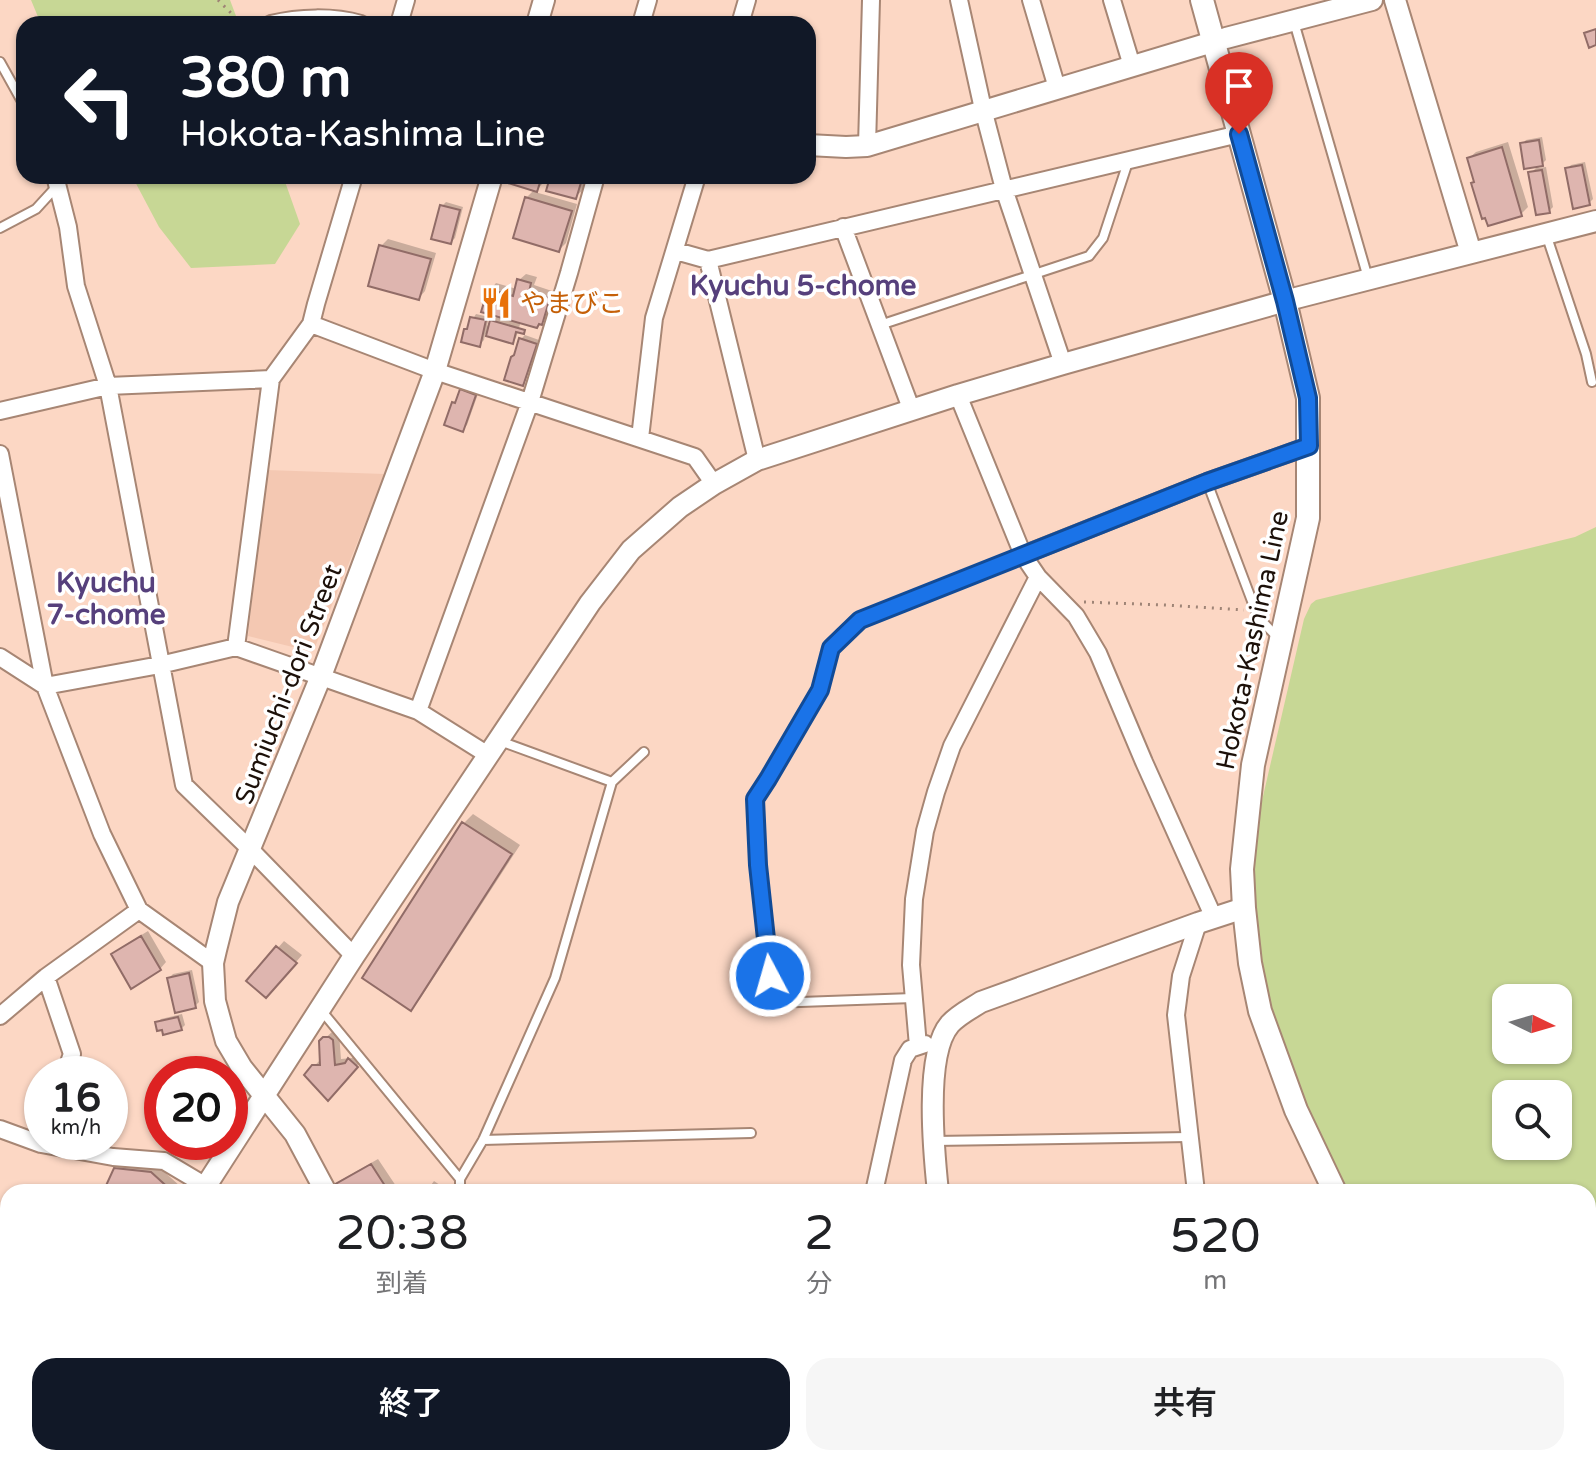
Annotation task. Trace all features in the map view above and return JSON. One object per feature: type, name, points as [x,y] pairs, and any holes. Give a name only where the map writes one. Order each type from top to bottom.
[{"type":"main road","name":"Hokota-Kashima Line","points":[[1202,0],[1285,301],[1308,398],[1308,518],[1253,765],[1242,869],[1250,963],[1260,1011],[1296,1110],[1331,1184]]},
{"type":"street","points":[[867,146],[871,0]]},
{"type":"street","points":[[959,0],[1004,189],[1063,364]]},
{"type":"street","points":[[1031,0],[1057,88]]},
{"type":"street","points":[[1112,0],[1132,66]]},
{"type":"street","points":[[816,145],[867,146],[1213,42],[1372,0]]},
{"type":"street","points":[[1395,0],[1471,253]]},
{"type":"street","points":[[676,251],[708,260],[1239,134]]},
{"type":"street","points":[[58,184],[68,227],[76,286],[108,386],[184,785],[354,956]]},
{"type":"street","points":[[236,647],[271,379],[311,324],[352,184]]},
{"type":"street","name":"Sumiuchi-dori Street","points":[[322,1184],[295,1134],[242,1068],[226,1041],[215,1001],[213,963],[228,902],[321,676],[435,371],[490,184]]},
{"type":"street","points":[[418,711],[530,402],[594,184]]},
{"type":"street","points":[[640,438],[654,318],[695,184]]},
{"type":"street","points":[[207,1184],[354,956],[590,603],[631,550],[680,507],[757,460],[958,395],[1285,301],[1596,221]]},
{"type":"street","points":[[843,227],[912,411]]},
{"type":"street","points":[[708,260],[757,460]]},
{"type":"street","points":[[311,324],[435,371],[695,457],[714,484]]},
{"type":"street","points":[[0,411],[108,386],[271,379]]},
{"type":"street","points":[[958,395],[1023,555],[1038,577],[1076,616],[1098,653],[1206,920],[1181,976],[1176,1015],[1195,1184]]},
{"type":"street","points":[[1023,555],[1207,482],[1309,446]]},
{"type":"street","points":[[0,454],[45,686],[102,834],[139,910],[213,963]]},
{"type":"street","points":[[918,1046],[911,965],[914,899],[925,831],[952,746],[1038,577]]},
{"type":"street","points":[[0,657],[45,686],[160,665],[236,647],[418,711],[493,748]]},
{"type":"street","points":[[937,1184],[933,1141],[935,1063],[949,1025],[981,1002],[1244,908]]},
{"type":"street","points":[[0,1016],[46,977],[139,910]]},
{"type":"street","points":[[46,977],[71,1056]]},
{"type":"street","points":[[876,1184],[903,1060],[910,1049],[942,1039]]},
{"type":"street","points":[[0,1129],[24,1137]]},
{"type":"street","points":[[128,1158],[164,1161],[197,1184]]},
{"type":"lane","points":[[1293,20],[1368,279]]},
{"type":"lane","points":[[0,62],[16,91]]},
{"type":"lane","points":[[880,325],[1089,256],[1103,238],[1128,162]]},
{"type":"lane","points":[[0,228],[36,209],[54,184]]},
{"type":"lane","points":[[1546,233],[1586,354],[1592,382]]},
{"type":"lane","points":[[1207,482],[1258,617],[1281,641]]},
{"type":"lane","points":[[913,998],[772,1003],[758,865],[755,799],[820,690],[831,648],[860,620],[1023,555]]},
{"type":"lane","points":[[493,748],[612,782]]},
{"type":"lane","points":[[460,1184],[483,1140],[555,978],[612,782],[644,752]]},
{"type":"lane","points":[[320,1010],[460,1179]]},
{"type":"lane","points":[[483,1140],[751,1133]]},
{"type":"lane","points":[[933,1141],[1189,1137]]},
{"type":"path","points":[[218,0],[234,16]]},
{"type":"path","points":[[1063,602],[1256,611]]},
{"type":"shaded area","points":[[266,470],[385,474],[313,652],[248,636]]},
{"type":"green space","points":[[31,0],[230,0],[236,16],[38,16]]},
{"type":"green space","points":[[136,184],[286,184],[300,224],[275,264],[191,268],[159,227]]},
{"type":"green space","points":[[1596,527],[1596,1184],[1341,1184],[1305,1112],[1268,1007],[1258,961],[1254,885],[1255,831],[1304,619],[1316,600],[1575,537]]},
{"type":"building","points":[[1596,29],[1596,45],[1589,48],[1584,33]]},
{"type":"building","points":[[1539,140],[1543,166],[1524,169],[1520,143]]},
{"type":"building","points":[[1502,147],[1522,216],[1488,226],[1485,218],[1482,219],[1467,158]]},
{"type":"building","points":[[1582,165],[1590,205],[1573,209],[1565,168]]},
{"type":"building","points":[[1542,170],[1550,213],[1536,215],[1528,172]]},
{"type":"building","points":[[511,184],[540,184],[537,192]]},
{"type":"building","points":[[548,184],[581,184],[576,199],[546,191]]},
{"type":"building","points":[[525,197],[572,211],[559,252],[513,238]]},
{"type":"building","points":[[440,205],[460,210],[451,244],[431,239]]},
{"type":"building","points":[[379,245],[431,259],[419,300],[368,286]]},
{"type":"building","points":[[517,279],[531,283],[529,292],[550,298],[542,325],[539,324],[537,328],[481,312],[488,289],[513,296]]},
{"type":"building","points":[[470,317],[486,320],[480,347],[461,342]]},
{"type":"building","points":[[490,320],[525,330],[524,334],[516,332],[513,344],[486,336]]},
{"type":"building","points":[[519,338],[537,344],[523,386],[504,380]]},
{"type":"building","points":[[460,389],[476,395],[463,432],[444,425]]},
{"type":"building","points":[[462,822],[512,854],[411,1011],[362,978]]},
{"type":"building","points":[[141,936],[161,970],[131,989],[111,954]]},
{"type":"building","points":[[276,946],[297,963],[266,998],[246,981]]},
{"type":"building","points":[[189,973],[196,1008],[175,1013],[167,978]]},
{"type":"building","points":[[178,1017],[182,1030],[163,1035],[162,1030],[157,1031],[155,1022]]},
{"type":"building","points":[[323,1037],[333,1040],[335,1065],[345,1063],[348,1058],[358,1067],[328,1101],[304,1075],[312,1065],[320,1065],[319,1041]]},
{"type":"building","points":[[371,1164],[384,1184],[336,1184]]},
{"type":"building","points":[[114,1168],[151,1172],[164,1184],[107,1184]]},
{"type":"place","name":"やまびこ","points":[[496,303]]},
{"type":"district","name":"Kyuchu 5-chome","points":[[803,285]]},
{"type":"district","name":"Kyuchu 7-chome","points":[[106,598]]},
{"type":"route","points":[[770,976],[758,865],[755,799],[820,690],[831,648],[860,620],[1207,482],[1309,446],[1308,398],[1239,134]]}]
